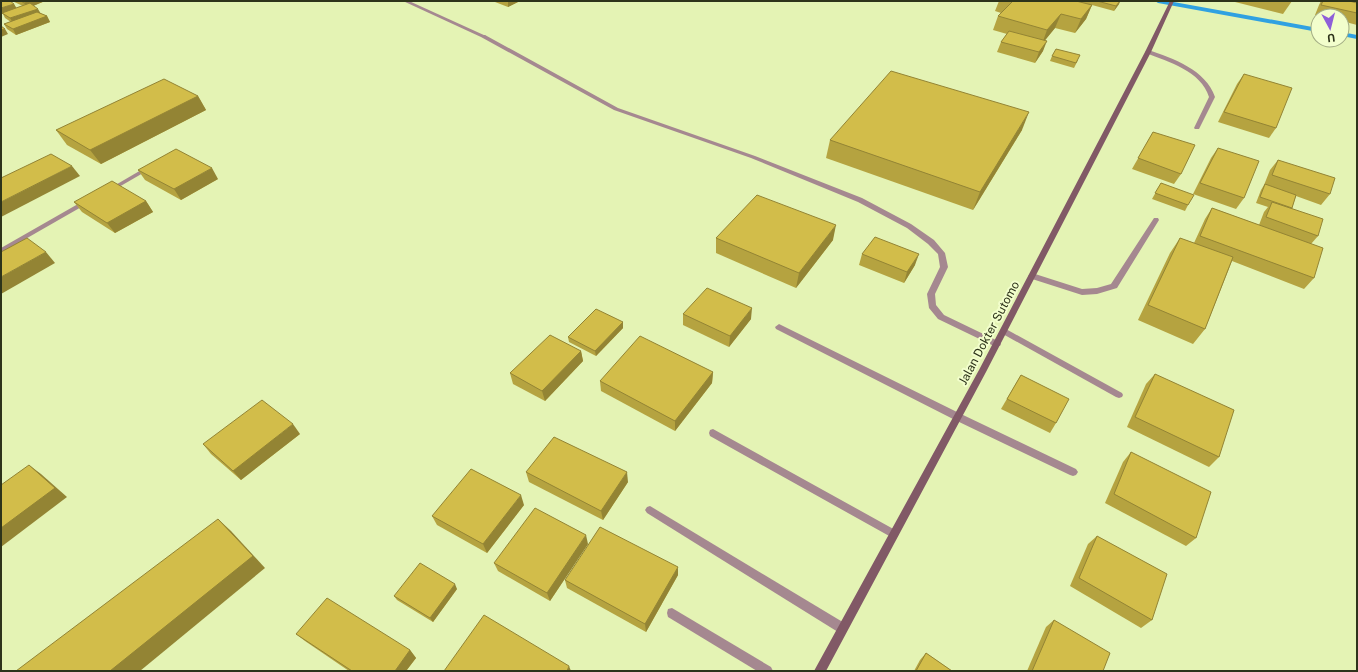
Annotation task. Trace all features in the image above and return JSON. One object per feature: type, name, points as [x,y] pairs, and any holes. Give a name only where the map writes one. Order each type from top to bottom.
[{"type":"street","points":[[406,1],[483,36],[616,109],[753,157],[846,194],[909,226],[931,242],[941,253],[944,267],[931,294],[932,306],[941,317],[997,344]]},
{"type":"street","name":"Jalan Dokter Sutomo","points":[[820,671],[1004,331],[1148,52],[1172,1]]},
{"type":"street","points":[[1148,52],[1195,74],[1207,84],[1212,97],[1197,128]]},
{"type":"street","points":[[104,193],[152,166]]},
{"type":"street","points":[[1,251],[90,201]]},
{"type":"street","points":[[1032,276],[1082,292],[1097,291],[1114,286],[1156,220]]},
{"type":"street","points":[[779,328],[1073,472]]},
{"type":"street","points":[[1004,331],[1119,395]]},
{"type":"street","points":[[713,433],[894,534]]},
{"type":"street","points":[[650,510],[842,628]]},
{"type":"street","points":[[672,613],[767,671]]},
{"type":"building","points":[[1,1],[10,1],[14,4],[1,8]]},
{"type":"building","points":[[1013,1],[1076,1],[1092,5],[1081,19],[1061,14],[1047,30],[998,16]]},
{"type":"building","points":[[1097,1],[1120,1],[1116,6]]},
{"type":"building","points":[[1323,1],[1349,1],[1357,3],[1357,13],[1350,11],[1350,8],[1334,8],[1321,5]]},
{"type":"building","points":[[30,3],[38,9],[10,18],[2,13]]},
{"type":"building","points":[[37,12],[47,16],[13,29],[4,24]]},
{"type":"building","points":[[1009,31],[1047,41],[1039,52],[1001,42]]},
{"type":"building","points":[[1056,49],[1080,55],[1076,63],[1052,56]]},
{"type":"building","points":[[891,71],[1029,112],[980,192],[830,140]]},
{"type":"building","points":[[1244,74],[1292,88],[1276,128],[1224,112]]},
{"type":"building","points":[[164,79],[198,96],[90,150],[56,130]]},
{"type":"building","points":[[1153,132],[1195,145],[1181,174],[1138,158]]},
{"type":"building","points":[[1218,148],[1259,161],[1244,198],[1200,183]]},
{"type":"building","points":[[176,149],[212,168],[174,189],[138,170]]},
{"type":"building","points":[[51,154],[72,166],[1,202],[1,178]]},
{"type":"building","points":[[1278,160],[1335,178],[1330,194],[1272,175]]},
{"type":"building","points":[[112,181],[146,201],[107,223],[74,202]]},
{"type":"building","points":[[1161,183],[1194,195],[1188,205],[1155,193]]},
{"type":"building","points":[[1265,184],[1296,195],[1292,208],[1260,197]]},
{"type":"building","points":[[757,195],[836,225],[799,273],[716,238]]},
{"type":"building","points":[[1272,202],[1323,219],[1318,236],[1266,217]]},
{"type":"building","points":[[1212,208],[1323,248],[1314,278],[1200,236]]},
{"type":"building","points":[[875,237],[919,254],[907,272],[862,254]]},
{"type":"building","points":[[27,238],[46,252],[1,277],[1,252]]},
{"type":"building","points":[[1180,238],[1233,257],[1205,329],[1148,305]]},
{"type":"building","points":[[707,288],[752,308],[730,336],[683,314]]},
{"type":"building","points":[[596,309],[623,322],[595,351],[568,337]]},
{"type":"building","points":[[550,335],[581,351],[542,391],[510,373]]},
{"type":"building","points":[[640,336],[713,372],[675,421],[600,381]]},
{"type":"building","points":[[1155,374],[1234,410],[1219,457],[1135,417]]},
{"type":"building","points":[[1021,375],[1069,399],[1056,423],[1007,399]]},
{"type":"building","points":[[262,400],[293,424],[233,471],[203,444]]},
{"type":"building","points":[[554,437],[627,472],[601,511],[526,472]]},
{"type":"building","points":[[1131,452],[1211,492],[1196,538],[1114,494]]},
{"type":"building","points":[[29,465],[55,488],[1,528],[1,485]]},
{"type":"building","points":[[471,469],[521,495],[483,544],[432,516]]},
{"type":"building","points":[[535,508],[586,535],[547,593],[494,563]]},
{"type":"building","points":[[218,519],[253,556],[110,671],[16,671]]},
{"type":"building","points":[[600,527],[678,567],[645,624],[565,580]]},
{"type":"building","points":[[1097,536],[1167,574],[1152,620],[1079,578]]},
{"type":"building","points":[[420,563],[455,584],[430,618],[394,596]]},
{"type":"building","points":[[327,598],[410,650],[395,671],[352,671],[296,634]]},
{"type":"building","points":[[484,615],[569,666],[567,671],[444,671]]},
{"type":"building","points":[[1054,620],[1110,653],[1103,671],[1032,671]]},
{"type":"building","points":[[926,653],[952,671],[916,671]]},
{"type":"waterway","points":[[1158,1],[1310,29]]},
{"type":"waterway","points":[[1350,36],[1357,37]]}]
